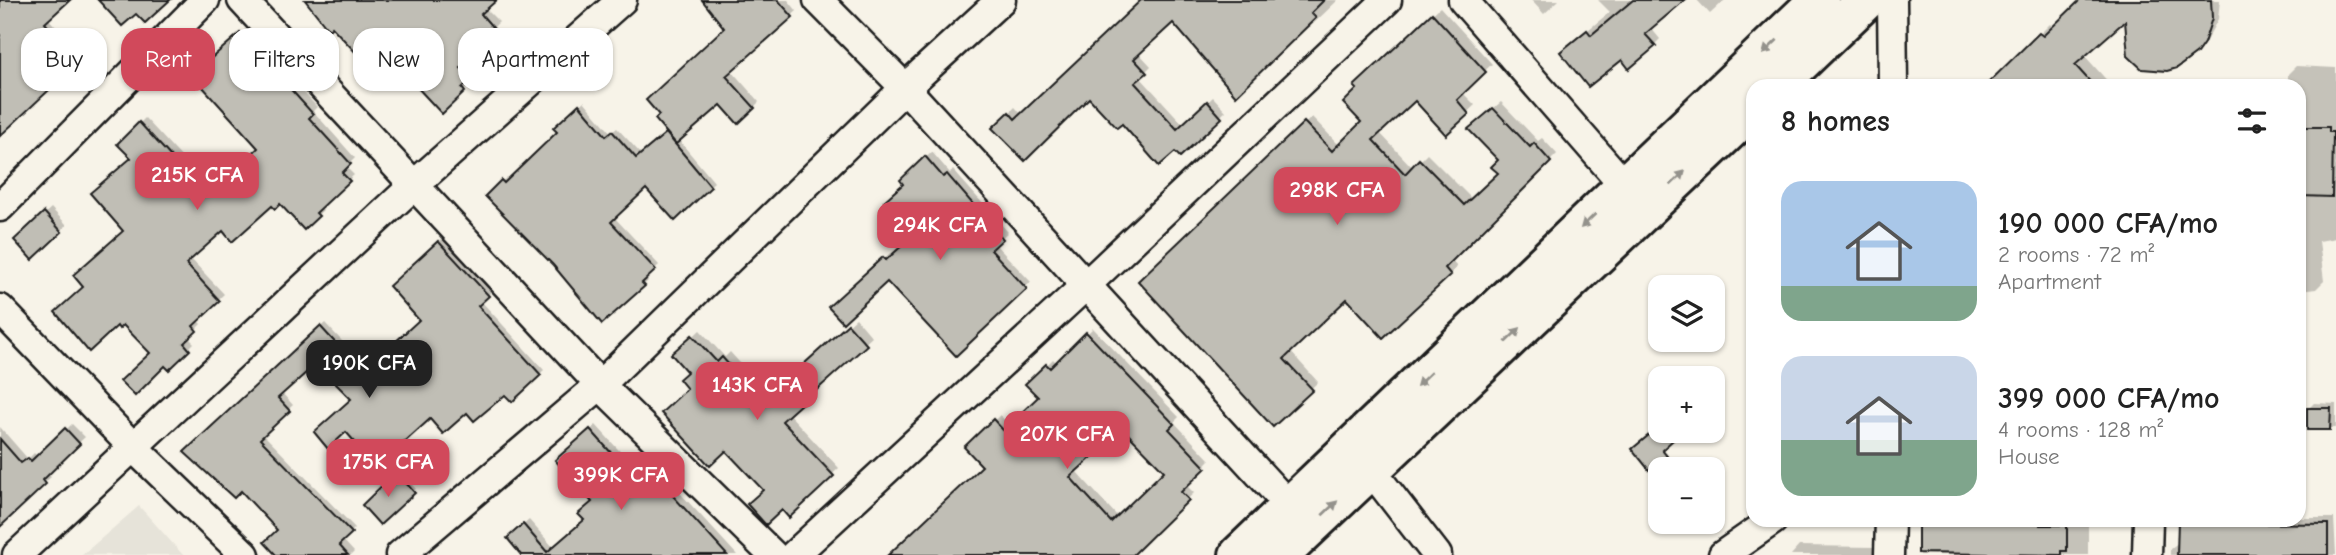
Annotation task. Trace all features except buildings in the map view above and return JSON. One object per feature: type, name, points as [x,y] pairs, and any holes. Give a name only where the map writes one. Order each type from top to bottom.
[{"type":"highway","points":[[1239,555],[1819,0]]},
{"type":"highway","points":[[1783,79],[1866,0]]},
{"type":"highway","points":[[1280,555],[1746,115]]},
{"type":"street","points":[[0,207],[205,0]]},
{"type":"street","points":[[242,0],[600,386],[774,555]]},
{"type":"street","points":[[17,555],[414,185],[622,0]]},
{"type":"street","points":[[818,0],[905,88],[1290,507]]},
{"type":"street","points":[[400,555],[600,386],[905,88],[1001,0]]},
{"type":"street","points":[[794,555],[1086,286],[1387,0]]},
{"type":"street","points":[[1463,0],[1625,186]]},
{"type":"street","points":[[1892,0],[1893,79]]},
{"type":"street","points":[[0,309],[134,448],[245,555]]},
{"type":"street","points":[[1371,470],[1437,555]]},
{"type":"street","points":[[1723,555],[1763,527]]},
{"type":"street","points":[[1889,555],[1890,527]]},
{"type":"street","points":[[2147,555],[2148,527]]},
{"type":"shaded area","points":[[139,506],[183,555],[82,555]]}]
